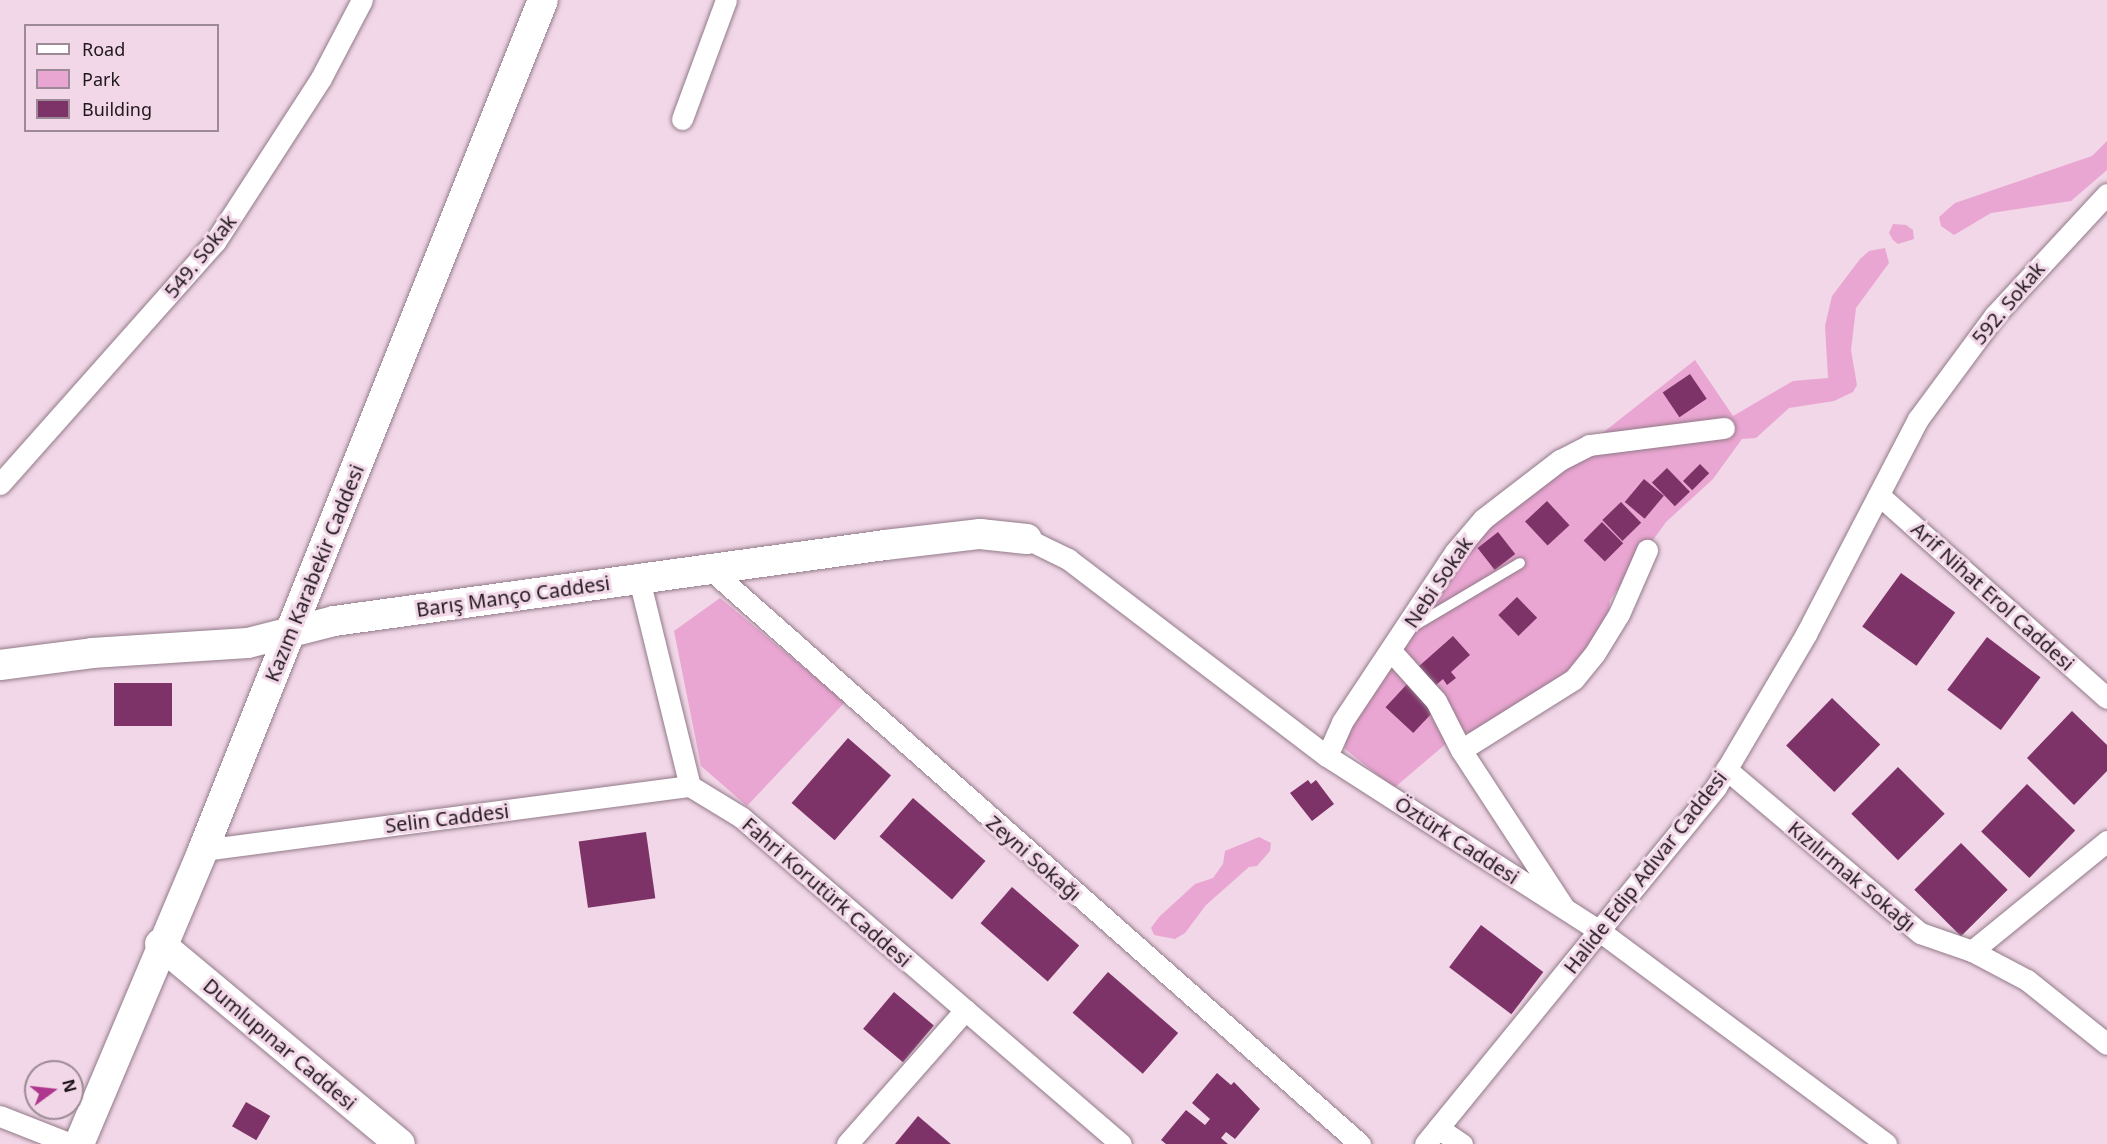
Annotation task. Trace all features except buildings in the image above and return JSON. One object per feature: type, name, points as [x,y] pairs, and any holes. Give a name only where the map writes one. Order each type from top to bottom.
[{"type":"street","name":"549. Sokak","points":[[0,484],[215,242],[321,78],[362,0]]},
{"type":"street","name":"Kazım Karabekir Caddesi","points":[[79,1144],[160,944],[203,850],[543,0]]},
{"type":"street","points":[[682,119],[726,0]]},
{"type":"street","name":"592. Sokak","points":[[1918,419],[1995,315],[2107,194]]},
{"type":"street","name":"Halide Edip Adıvar Caddesi","points":[[1432,1136],[1601,932],[1716,787],[1806,634],[1918,419]]},
{"type":"street","name":"Nebi Sokak","points":[[1327,756],[1342,722],[1455,552],[1482,519],[1560,460],[1589,445],[1724,428]]},
{"type":"street","name":"Arif Nihat Erol Caddesi","points":[[1879,495],[2107,698]]},
{"type":"street","name":"Barış Manço Caddesi","points":[[0,665],[92,653],[248,643],[334,621],[980,534],[1027,539]]},
{"type":"street","name":"Öztürk Caddesi","points":[[1027,539],[1068,559],[1327,756],[1601,932],[1886,1144]]},
{"type":"street","points":[[1461,750],[1574,679],[1595,653],[1619,614],[1647,550]]},
{"type":"street","name":"Zeyni Sokağı","points":[[710,569],[1360,1144]]},
{"type":"street","points":[[639,579],[690,786]]},
{"type":"street","points":[[1391,651],[1436,701],[1461,750],[1565,909]]},
{"type":"street","name":"Kızılırmak Sokağı","points":[[1726,769],[1920,933],[1972,951],[2027,980],[2107,1044]]},
{"type":"street","name":"Selin Caddesi","points":[[203,850],[690,786]]},
{"type":"street","name":"Fahri Korutürk Caddesi","points":[[690,786],[741,817],[1121,1144]]},
{"type":"street","points":[[1972,951],[2107,841]]},
{"type":"street","name":"Dumlupınar Caddesi","points":[[160,944],[400,1144]]},
{"type":"street","points":[[847,1144],[965,1010]]},
{"type":"street","points":[[0,1116],[71,1144]]},
{"type":"street","points":[[1432,1136],[1462,1144]]},
{"type":"lane","points":[[1403,632],[1520,563]]},
{"type":"green space","points":[[2107,141],[2107,170],[2071,201],[1991,213],[1954,235],[1941,226],[1939,217],[1955,203],[2092,156]]},
{"type":"green space","points":[[1893,224],[1906,225],[1913,230],[1914,239],[1898,244],[1889,233]]},
{"type":"green space","points":[[1885,248],[1889,263],[1856,308],[1851,350],[1857,385],[1853,392],[1834,401],[1789,408],[1756,438],[1742,439],[1713,479],[1666,522],[1610,600],[1608,622],[1570,671],[1474,734],[1461,731],[1394,788],[1345,749],[1344,734],[1468,553],[1510,506],[1695,360],[1733,416],[1793,381],[1828,378],[1825,326],[1832,296],[1860,259],[1869,251]]},
{"type":"green space","points":[[720,598],[845,702],[747,806],[701,766],[674,631]]},
{"type":"green space","points":[[1259,837],[1271,843],[1270,851],[1257,866],[1249,867],[1206,905],[1185,933],[1175,939],[1154,935],[1151,928],[1159,917],[1195,884],[1213,878],[1223,864],[1225,851]]}]
